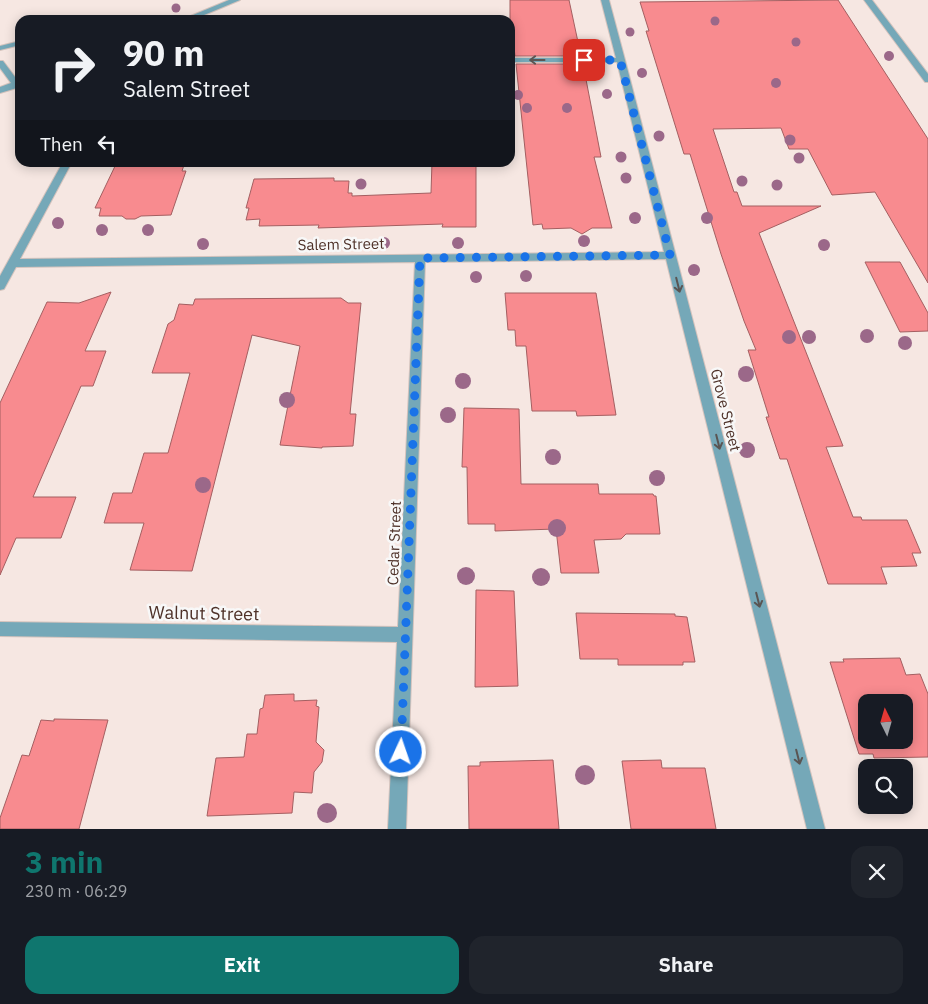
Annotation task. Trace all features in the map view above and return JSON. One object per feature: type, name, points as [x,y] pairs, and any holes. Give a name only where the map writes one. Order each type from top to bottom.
[{"type":"street","points":[[197,15],[236,0]]},
{"type":"street","name":"Grove Street","points":[[605,0],[816,829]]},
{"type":"street","points":[[868,0],[928,80]]},
{"type":"street","points":[[0,48],[15,44]]},
{"type":"street","points":[[515,60],[620,60]]},
{"type":"street","points":[[0,63],[15,80]]},
{"type":"street","points":[[0,90],[15,85]]},
{"type":"street","points":[[0,286],[65,167]]},
{"type":"street","name":"Salem Street","points":[[13,263],[670,255]]},
{"type":"street","name":"Cedar Street","points":[[397,829],[420,258]]},
{"type":"street","name":"Walnut Street","points":[[0,629],[406,635]]},
{"type":"building","points":[[510,0],[569,0],[581,56],[515,56],[515,15],[510,15]]},
{"type":"building","points":[[838,0],[928,139],[928,283],[875,192],[832,195],[808,149],[789,149],[781,128],[713,129],[734,192],[737,192],[742,206],[821,206],[759,233],[843,446],[826,447],[853,517],[861,517],[862,520],[907,520],[921,553],[912,553],[917,566],[881,567],[887,584],[828,584],[787,459],[780,459],[766,417],[769,417],[748,350],[756,350],[721,254],[690,154],[684,154],[646,31],[649,31],[640,2]]},
{"type":"building","points":[[516,64],[583,64],[601,157],[594,157],[612,228],[592,228],[582,234],[571,228],[543,229],[542,224],[533,225]]},
{"type":"building","points":[[115,167],[183,167],[182,171],[186,171],[171,215],[141,216],[135,219],[126,219],[122,216],[99,216],[101,208],[95,208]]},
{"type":"building","points":[[432,167],[476,167],[476,227],[442,227],[443,224],[318,228],[319,225],[259,226],[260,219],[246,220],[249,208],[246,208],[254,179],[334,178],[334,181],[349,181],[348,193],[352,193],[352,196],[431,193]]},
{"type":"building","points":[[865,262],[900,262],[928,313],[928,331],[900,332]]},
{"type":"building","points":[[111,292],[85,351],[106,351],[93,386],[81,386],[33,497],[76,497],[61,538],[16,538],[0,575],[0,403],[47,302],[79,303]]},
{"type":"building","points":[[505,293],[596,293],[616,415],[577,416],[576,411],[532,411],[526,346],[516,346],[515,330],[508,330]]},
{"type":"building","points":[[341,298],[348,303],[361,303],[350,414],[356,414],[353,446],[322,448],[280,445],[300,346],[252,335],[192,571],[130,570],[144,523],[104,523],[113,493],[132,493],[144,453],[168,453],[190,373],[152,373],[168,324],[174,320],[179,304],[193,305],[195,299]]},
{"type":"building","points":[[464,408],[519,409],[521,484],[598,484],[599,494],[653,494],[656,496],[660,534],[626,534],[621,539],[594,540],[599,573],[561,573],[556,529],[495,531],[495,524],[468,524],[467,467],[462,467]]},
{"type":"building","points":[[476,590],[514,591],[518,686],[475,687]]},
{"type":"building","points":[[576,613],[675,614],[675,616],[687,617],[695,662],[683,662],[683,665],[618,665],[618,659],[580,659]]},
{"type":"building","points":[[900,658],[906,675],[920,674],[928,694],[928,757],[874,758],[873,754],[859,754],[830,662],[844,662],[843,659]]},
{"type":"building","points":[[294,694],[294,701],[317,700],[316,706],[319,707],[316,742],[324,750],[322,762],[314,772],[312,793],[294,792],[292,813],[207,816],[216,758],[244,757],[247,734],[257,734],[260,709],[263,708],[265,695]]},
{"type":"building","points":[[54,719],[108,720],[79,829],[0,829],[0,818],[22,755],[29,756],[41,720],[54,721]]},
{"type":"building","points":[[553,760],[559,829],[469,829],[468,766],[480,766],[480,762]]},
{"type":"building","points":[[661,760],[662,768],[705,768],[716,829],[631,829],[622,761]]},
{"type":"route","points":[[401,752],[420,258],[670,255],[620,60],[584,60]]}]
